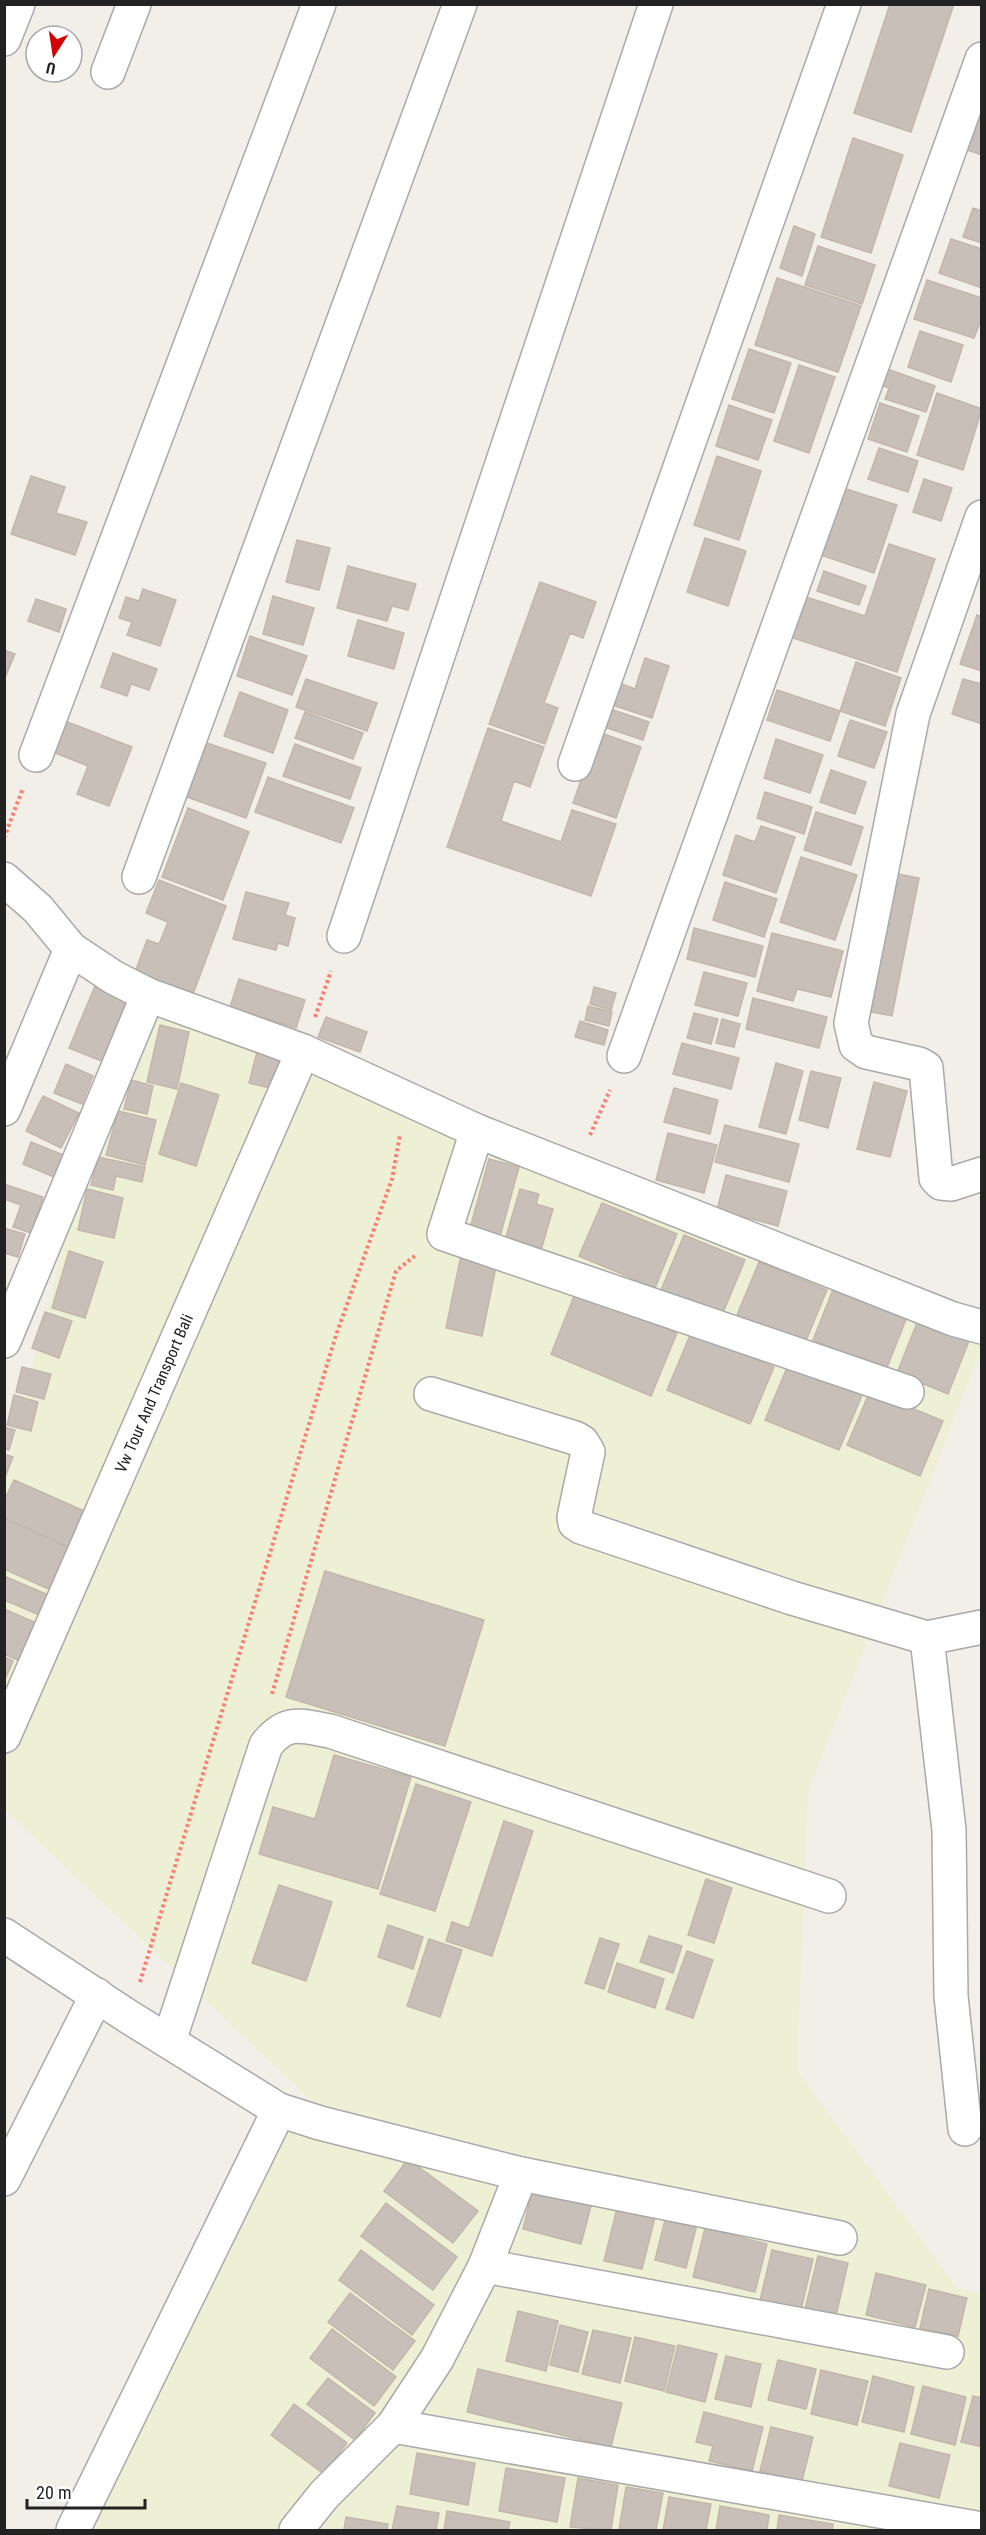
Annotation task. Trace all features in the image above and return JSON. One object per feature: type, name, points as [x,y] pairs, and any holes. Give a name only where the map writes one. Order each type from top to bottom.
[{"type":"street","points":[[4,39],[18,4]]},
{"type":"street","points":[[108,72],[134,4]]},
{"type":"street","points":[[36,755],[319,4]]},
{"type":"street","points":[[139,877],[460,4]]},
{"type":"street","points":[[344,936],[656,4]]},
{"type":"street","points":[[575,764],[844,4]]},
{"type":"street","points":[[624,1056],[981,59]]},
{"type":"street","points":[[981,517],[913,714],[851,1023],[856,1046],[866,1052],[918,1064],[926,1068],[936,1178],[941,1184],[951,1184],[981,1174]]},
{"type":"street","points":[[4,879],[38,909],[71,949],[113,977],[148,995],[303,1051],[477,1131],[981,1327]]},
{"type":"street","points":[[4,1109],[71,949]]},
{"type":"street","points":[[4,1341],[148,995]]},
{"type":"street","name":"Vw Tour And Transport Bali","points":[[4,1736],[303,1051]]},
{"type":"street","points":[[477,1131],[444,1234],[907,1392]]},
{"type":"street","points":[[431,1394],[582,1442],[588,1452],[574,1517],[576,1525],[792,1598],[927,1638],[981,1627]]},
{"type":"street","points":[[927,1638],[950,1830],[948,1913],[951,1995],[965,2129]]},
{"type":"street","points":[[169,2041],[266,1745],[276,1732],[288,1726],[330,1731],[829,1896]]},
{"type":"street","points":[[4,1935],[129,2017],[279,2110],[320,2123],[521,2174],[840,2238]]},
{"type":"street","points":[[4,2179],[97,1995]]},
{"type":"street","points":[[73,2530],[279,2110]]},
{"type":"street","points":[[296,2530],[324,2495],[393,2426],[437,2359],[485,2266],[521,2174]]},
{"type":"street","points":[[485,2266],[947,2352]]},
{"type":"street","points":[[393,2426],[981,2529]]},
{"type":"path","points":[[4,838],[36,755]]},
{"type":"path","points":[[303,1051],[344,936]]},
{"type":"path","points":[[576,1171],[624,1056]]},
{"type":"path","points":[[129,2017],[336,1335],[392,1179],[406,1099]]},
{"type":"path","points":[[266,1745],[264,1720],[396,1271],[444,1234]]},
{"type":"green space","points":[[125,997],[981,1315],[981,1350],[808,1792],[797,2070],[958,2289],[981,2293],[981,2530],[67,2530],[307,2097],[5,1810],[5,1477]]},
{"type":"building","points":[[890,4],[954,4],[911,132],[854,113]]},
{"type":"building","points":[[977,119],[982,121],[982,155],[967,150]]},
{"type":"building","points":[[853,138],[903,155],[871,253],[821,237]]},
{"type":"building","points":[[973,208],[982,211],[982,243],[963,237]]},
{"type":"building","points":[[794,226],[815,234],[802,276],[780,268]]},
{"type":"building","points":[[951,239],[982,249],[982,288],[939,273]]},
{"type":"building","points":[[818,246],[875,265],[862,304],[805,285]]},
{"type":"building","points":[[777,278],[861,306],[838,372],[755,345]]},
{"type":"building","points":[[927,280],[982,298],[982,317],[974,338],[914,319]]},
{"type":"building","points":[[920,331],[963,345],[951,382],[908,367]]},
{"type":"building","points":[[749,349],[791,363],[774,413],[732,399]]},
{"type":"building","points":[[799,365],[835,377],[809,453],[774,441]]},
{"type":"building","points":[[876,365],[935,386],[926,412],[885,399],[889,388],[870,382]]},
{"type":"building","points":[[937,393],[982,409],[963,470],[917,455]]},
{"type":"building","points":[[880,403],[919,416],[907,452],[868,439]]},
{"type":"building","points":[[729,405],[772,420],[758,460],[716,446]]},
{"type":"building","points":[[879,448],[918,461],[908,492],[868,479]]},
{"type":"building","points":[[717,456],[761,471],[739,540],[694,525]]},
{"type":"building","points":[[31,476],[65,487],[56,513],[87,522],[75,555],[11,534]]},
{"type":"building","points":[[924,479],[952,488],[941,521],[913,512]]},
{"type":"building","points":[[843,488],[897,505],[874,573],[821,555]]},
{"type":"building","points":[[705,538],[746,551],[728,606],[687,592]]},
{"type":"building","points":[[297,540],[330,548],[319,590],[286,582]]},
{"type":"building","points":[[889,544],[935,559],[897,672],[787,636],[800,595],[865,616]]},
{"type":"building","points":[[348,566],[416,584],[408,610],[392,606],[387,621],[337,608]]},
{"type":"building","points":[[824,571],[866,586],[859,605],[817,591]]},
{"type":"building","points":[[540,582],[596,602],[583,638],[570,633],[544,703],[558,708],[545,744],[489,724]]},
{"type":"building","points":[[143,589],[176,600],[160,646],[127,635],[132,622],[119,618],[126,597],[139,601]]},
{"type":"building","points":[[273,596],[314,608],[303,645],[263,634]]},
{"type":"building","points":[[36,599],[66,609],[59,632],[28,621]]},
{"type":"building","points":[[977,615],[982,617],[982,671],[960,664]]},
{"type":"building","points":[[358,620],[404,633],[394,669],[348,656]]},
{"type":"building","points":[[250,636],[307,656],[292,695],[237,676]]},
{"type":"building","points":[[4,650],[15,654],[4,680]]},
{"type":"building","points":[[113,653],[157,669],[149,690],[131,684],[127,696],[101,687]]},
{"type":"building","points":[[645,658],[669,666],[652,718],[609,704],[617,682],[635,689]]},
{"type":"building","points":[[856,662],[901,678],[885,726],[840,711]]},
{"type":"building","points":[[306,679],[377,703],[367,731],[296,707]]},
{"type":"building","points":[[963,679],[982,684],[982,724],[952,714]]},
{"type":"building","points":[[777,690],[840,711],[830,741],[767,720]]},
{"type":"building","points":[[240,692],[288,710],[273,753],[224,736]]},
{"type":"building","points":[[607,708],[649,722],[643,740],[601,726]]},
{"type":"building","points":[[305,712],[363,733],[353,759],[295,738]]},
{"type":"building","points":[[850,720],[887,732],[874,768],[838,756]]},
{"type":"building","points":[[65,721],[132,747],[109,806],[77,794],[88,766],[53,752]]},
{"type":"building","points":[[488,728],[544,747],[530,787],[514,781],[501,821],[561,842],[572,810],[616,824],[591,896],[447,847]]},
{"type":"building","points":[[598,732],[641,747],[616,818],[573,803]]},
{"type":"building","points":[[776,739],[823,755],[810,793],[764,778]]},
{"type":"building","points":[[204,742],[266,763],[246,818],[184,796]]},
{"type":"building","points":[[295,744],[361,768],[350,799],[283,776]]},
{"type":"building","points":[[831,770],[866,782],[855,814],[820,802]]},
{"type":"building","points":[[268,777],[354,808],[341,843],[255,812]]},
{"type":"building","points":[[765,792],[812,807],[804,834],[757,818]]},
{"type":"building","points":[[188,808],[249,832],[223,900],[162,877]]},
{"type":"building","points":[[816,812],[863,827],[851,865],[804,850]]},
{"type":"building","points":[[761,826],[795,837],[776,893],[723,875],[736,835],[755,842]]},
{"type":"building","points":[[801,857],[857,875],[835,940],[780,922]]},
{"type":"building","points":[[893,873],[919,878],[892,1016],[865,1011]]},
{"type":"building","points":[[159,880],[226,906],[190,1002],[132,980],[147,940],[159,944],[168,922],[146,913]]},
{"type":"building","points":[[725,882],[777,899],[764,937],[713,920]]},
{"type":"building","points":[[246,892],[289,903],[285,915],[295,918],[288,946],[278,943],[276,950],[233,939]]},
{"type":"building","points":[[694,928],[763,946],[755,977],[687,959]]},
{"type":"building","points":[[772,933],[843,951],[831,997],[797,989],[793,1001],[757,991]]},
{"type":"building","points":[[704,972],[747,983],[738,1016],[695,1005]]},
{"type":"building","points":[[239,979],[305,1000],[296,1028],[230,1007]]},
{"type":"building","points":[[95,986],[130,1001],[104,1062],[69,1048]]},
{"type":"building","points":[[594,987],[616,993],[611,1010],[590,1004]]},
{"type":"building","points":[[753,998],[827,1017],[819,1048],[746,1029]]},
{"type":"building","points":[[588,1006],[612,1012],[609,1026],[585,1020]]},
{"type":"building","points":[[694,1013],[718,1019],[711,1044],[687,1038]]},
{"type":"building","points":[[326,1017],[367,1032],[360,1052],[318,1037]]},
{"type":"building","points":[[722,1019],[740,1024],[734,1047],[716,1043]]},
{"type":"building","points":[[580,1021],[608,1030],[604,1045],[575,1037]]},
{"type":"building","points":[[160,1025],[189,1032],[177,1089],[147,1082]]},
{"type":"building","points":[[682,1043],[739,1058],[731,1089],[673,1074]]},
{"type":"building","points":[[259,1044],[284,1050],[275,1089],[249,1083]]},
{"type":"building","points":[[776,1063],[803,1071],[786,1134],[759,1127]]},
{"type":"building","points":[[66,1064],[93,1076],[82,1104],[54,1093]]},
{"type":"building","points":[[811,1071],[841,1078],[828,1128],[799,1120]]},
{"type":"building","points":[[131,1080],[153,1086],[147,1114],[124,1109]]},
{"type":"building","points":[[874,1082],[907,1091],[890,1157],[857,1149]]},
{"type":"building","points":[[181,1083],[219,1095],[196,1166],[159,1154]]},
{"type":"building","points":[[674,1088],[718,1100],[710,1134],[664,1122]]},
{"type":"building","points":[[43,1096],[79,1113],[61,1148],[26,1131]]},
{"type":"building","points":[[118,1111],[156,1120],[145,1165],[106,1155]]},
{"type":"building","points":[[725,1125],[799,1144],[789,1182],[715,1162]]},
{"type":"building","points":[[668,1133],[717,1145],[704,1193],[656,1180]]},
{"type":"building","points":[[31,1142],[63,1155],[54,1177],[23,1164]]},
{"type":"building","points":[[98,1157],[145,1167],[142,1182],[116,1176],[113,1190],[91,1185]]},
{"type":"building","points":[[489,1159],[519,1167],[499,1240],[469,1232]]},
{"type":"building","points":[[726,1175],[787,1191],[778,1226],[717,1210]]},
{"type":"building","points":[[4,1184],[43,1197],[31,1233],[13,1227],[21,1205],[4,1199]]},
{"type":"building","points":[[87,1189],[123,1198],[114,1238],[78,1230]]},
{"type":"building","points":[[520,1189],[539,1194],[536,1204],[553,1209],[539,1257],[503,1247]]},
{"type":"building","points":[[602,1203],[677,1234],[655,1288],[579,1256]]},
{"type":"building","points":[[4,1228],[25,1234],[18,1257],[4,1253]]},
{"type":"building","points":[[684,1235],[745,1260],[722,1315],[661,1290]]},
{"type":"building","points":[[69,1251],[103,1262],[85,1318],[52,1308]]},
{"type":"building","points":[[461,1255],[497,1262],[482,1336],[446,1328]]},
{"type":"building","points":[[759,1262],[827,1290],[805,1343],[737,1315]]},
{"type":"building","points":[[836,1282],[909,1312],[886,1370],[813,1340]]},
{"type":"building","points":[[576,1291],[677,1333],[651,1396],[551,1354]]},
{"type":"building","points":[[45,1312],[72,1321],[59,1358],[32,1348]]},
{"type":"building","points":[[920,1315],[971,1336],[948,1394],[897,1373]]},
{"type":"building","points":[[691,1333],[774,1367],[750,1424],[667,1390]]},
{"type":"building","points":[[789,1363],[863,1393],[839,1450],[765,1420]]},
{"type":"building","points":[[22,1367],[51,1374],[44,1399],[16,1392]]},
{"type":"building","points":[[870,1391],[943,1421],[920,1476],[847,1445]]},
{"type":"building","points":[[14,1395],[38,1402],[31,1431],[7,1425]]},
{"type":"building","points":[[4,1427],[15,1430],[9,1450],[4,1449]]},
{"type":"building","points":[[4,1454],[13,1457],[4,1480]]},
{"type":"building","points":[[14,1480],[91,1514],[75,1550],[4,1518],[4,1501]]},
{"type":"building","points":[[4,1518],[75,1550],[55,1592],[4,1569]]},
{"type":"building","points":[[325,1571],[484,1620],[445,1746],[286,1697]]},
{"type":"building","points":[[4,1576],[53,1597],[44,1617],[4,1600]]},
{"type":"building","points":[[4,1609],[43,1626],[26,1664],[4,1654]]},
{"type":"building","points":[[4,1657],[13,1661],[4,1682]]},
{"type":"building","points":[[334,1755],[411,1777],[378,1889],[259,1854],[273,1807],[315,1819]]},
{"type":"building","points":[[416,1784],[471,1802],[435,1911],[380,1894]]},
{"type":"building","points":[[504,1821],[533,1831],[492,1956],[446,1941],[452,1922],[469,1928]]},
{"type":"building","points":[[706,1879],[732,1888],[714,1943],[688,1935]]},
{"type":"building","points":[[279,1885],[332,1902],[306,1981],[252,1963]]},
{"type":"building","points":[[388,1925],[423,1937],[413,1969],[378,1957]]},
{"type":"building","points":[[649,1936],[682,1946],[673,1973],[640,1962]]},
{"type":"building","points":[[600,1938],[619,1944],[604,1989],[585,1983]]},
{"type":"building","points":[[429,1939],[462,1950],[440,2017],[407,2006]]},
{"type":"building","points":[[687,1951],[713,1960],[693,2018],[666,2009]]},
{"type":"building","points":[[617,1963],[664,1979],[655,2008],[608,1992]]},
{"type":"building","points":[[408,2159],[478,2211],[453,2243],[384,2191]]},
{"type":"building","points":[[532,2192],[591,2206],[581,2244],[523,2229]]},
{"type":"building","points":[[386,2203],[457,2257],[433,2290],[361,2236]]},
{"type":"building","points":[[618,2204],[656,2213],[642,2269],[604,2261]]},
{"type":"building","points":[[665,2220],[696,2228],[686,2268],[655,2260]]},
{"type":"building","points":[[705,2228],[767,2244],[755,2292],[693,2277]]},
{"type":"building","points":[[361,2250],[434,2305],[412,2335],[339,2280]]},
{"type":"building","points":[[772,2250],[813,2259],[801,2310],[760,2300]]},
{"type":"building","points":[[818,2256],[848,2263],[836,2316],[805,2309]]},
{"type":"building","points":[[876,2273],[926,2285],[915,2327],[866,2315]]},
{"type":"building","points":[[929,2289],[967,2298],[958,2336],[920,2328]]},
{"type":"building","points":[[350,2293],[415,2341],[393,2370],[328,2322]]},
{"type":"building","points":[[518,2311],[558,2321],[546,2371],[506,2361]]},
{"type":"building","points":[[560,2325],[588,2332],[578,2372],[550,2365]]},
{"type":"building","points":[[332,2329],[396,2377],[374,2406],[310,2358]]},
{"type":"building","points":[[593,2330],[631,2338],[620,2383],[582,2374]]},
{"type":"building","points":[[635,2337],[675,2346],[664,2391],[625,2381]]},
{"type":"building","points":[[678,2345],[717,2354],[705,2402],[666,2392]]},
{"type":"building","points":[[726,2356],[761,2364],[751,2407],[715,2399]]},
{"type":"building","points":[[778,2360],[816,2369],[806,2409],[768,2400]]},
{"type":"building","points":[[478,2369],[622,2403],[611,2447],[467,2412]]},
{"type":"building","points":[[821,2370],[868,2381],[857,2425],[811,2414]]},
{"type":"building","points":[[873,2376],[914,2387],[904,2432],[862,2422]]},
{"type":"building","points":[[328,2378],[375,2413],[355,2440],[307,2404]]},
{"type":"building","points":[[923,2386],[966,2397],[955,2445],[911,2434]]},
{"type":"building","points":[[973,2396],[982,2398],[982,2447],[961,2442]]},
{"type":"building","points":[[294,2404],[347,2443],[324,2474],[271,2435]]},
{"type":"building","points":[[704,2412],[763,2427],[752,2471],[709,2461],[713,2446],[696,2442]]},
{"type":"building","points":[[771,2427],[813,2437],[802,2481],[760,2471]]},
{"type":"building","points":[[900,2443],[950,2455],[939,2498],[889,2486]]},
{"type":"building","points":[[417,2453],[475,2463],[468,2505],[410,2494]]},
{"type":"building","points":[[506,2468],[565,2478],[557,2522],[499,2511]]},
{"type":"building","points":[[578,2478],[618,2485],[611,2530],[570,2527]]},
{"type":"building","points":[[626,2487],[663,2493],[656,2530],[619,2530]]},
{"type":"building","points":[[669,2497],[711,2504],[706,2530],[663,2530]]},
{"type":"building","points":[[397,2506],[439,2513],[436,2530],[392,2530]]},
{"type":"building","points":[[720,2506],[769,2515],[767,2530],[716,2530]]},
{"type":"building","points":[[447,2511],[510,2522],[508,2530],[444,2530]]},
{"type":"building","points":[[779,2515],[833,2524],[832,2530],[777,2530]]},
{"type":"building","points":[[346,2517],[388,2524],[387,2530],[344,2530]]}]
